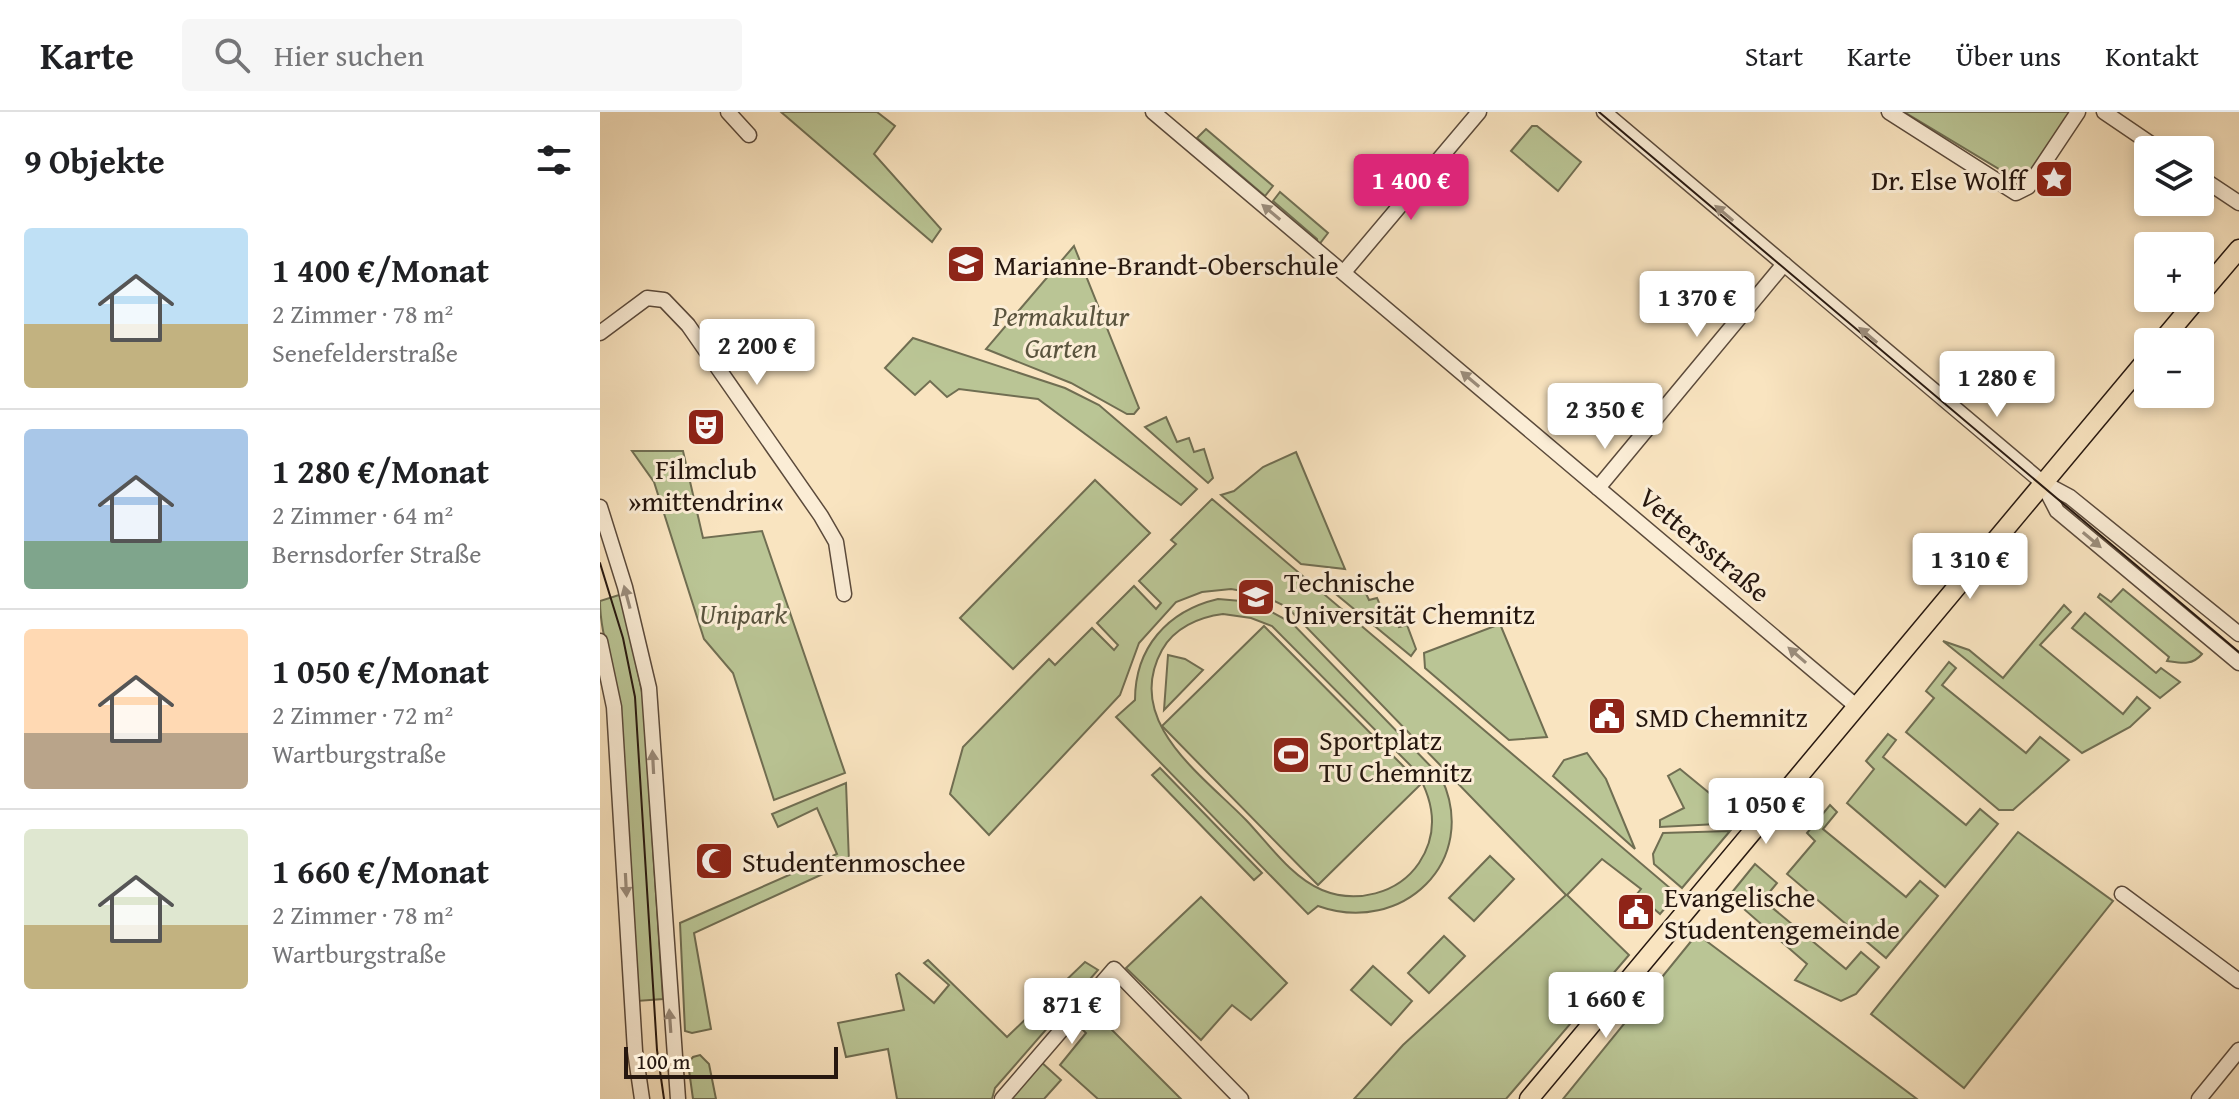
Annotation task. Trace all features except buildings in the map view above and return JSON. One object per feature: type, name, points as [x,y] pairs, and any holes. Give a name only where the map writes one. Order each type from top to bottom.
[{"type":"main road","points":[[2214,279],[2239,249]]},
{"type":"main road","points":[[2173,328],[2186,312]]},
{"type":"main road","points":[[1529,1099],[2134,374]]},
{"type":"street","points":[[728,112],[749,135]]},
{"type":"street","points":[[1344,272],[1479,112]]},
{"type":"street","points":[[1604,112],[2042,482],[2070,497],[2239,634]]},
{"type":"street","points":[[1889,112],[2016,193],[2028,187],[2078,112]]},
{"type":"street","points":[[2104,112],[2139,136]]},
{"type":"street","name":"Vettersstraße","points":[[1164,115],[1344,272],[1856,706]]},
{"type":"street","points":[[2214,186],[2239,203]]},
{"type":"street","points":[[1598,488],[1784,264]]},
{"type":"street","points":[[600,333],[647,298],[664,300],[688,325],[821,516],[836,542],[844,594]]},
{"type":"street","points":[[2042,482],[2057,511],[2239,663]]},
{"type":"street","points":[[600,507],[625,587],[649,688],[678,1099]]},
{"type":"street","points":[[600,641],[614,707],[635,1051],[642,1099]]},
{"type":"street","points":[[2122,894],[2239,981]]},
{"type":"street","points":[[1002,1099],[1114,969],[1239,1098]]},
{"type":"street","points":[[2199,1099],[2239,1050]]},
{"type":"green space","points":[[781,112],[877,112],[895,126],[874,154],[941,229],[932,242]]},
{"type":"green space","points":[[1904,112],[2070,112],[2027,177],[2019,181]]},
{"type":"green space","points":[[1532,126],[1537,126],[1581,162],[1558,191],[1511,151]]},
{"type":"green space","points":[[1206,129],[1273,186],[1265,196],[1197,138]]},
{"type":"green space","points":[[1280,192],[1328,233],[1318,246],[1317,239],[1273,201]]},
{"type":"green space","name":"Permakultur Garten","points":[[1074,246],[1139,408],[1134,414],[1127,414],[1071,383],[986,349]]},
{"type":"green space","points":[[913,338],[1065,388],[1099,405],[1197,489],[1181,505],[1038,399],[959,389],[947,397],[930,381],[915,395],[885,368]]},
{"type":"green space","points":[[1166,417],[1177,442],[1189,438],[1194,452],[1204,449],[1213,478],[1208,483],[1145,427]]},
{"type":"green space","name":"Unipark","points":[[632,451],[683,451],[703,538],[762,531],[845,773],[774,800],[733,673],[704,639],[654,482]]},
{"type":"green space","points":[[1296,452],[1345,569],[1301,564],[1221,495],[1234,491],[1263,467]]},
{"type":"green space","points":[[1095,480],[1150,533],[1013,669],[960,618]]},
{"type":"green space","points":[[1212,499],[1677,894],[1660,914],[1637,894],[1641,889],[1602,859],[1567,895],[1629,955],[1506,1099],[1354,1099],[1403,1045],[1566,895],[1287,607],[1260,594],[1231,589],[1202,592],[1176,602],[1139,643],[1120,695],[989,835],[950,794],[963,747],[1049,659],[1055,665],[1092,628],[1114,650],[1118,645],[1097,623],[1134,586],[1156,609],[1161,603],[1139,581],[1176,544],[1171,540]]},
{"type":"green space","points":[[1362,585],[1369,600],[1377,598],[1384,614],[1393,611],[1399,627],[1407,625],[1416,649],[1411,656],[1337,595]]},
{"type":"green space","points":[[2123,589],[2202,654],[2190,662],[2167,661],[2169,657],[2098,597],[2100,594],[2111,602]]},
{"type":"green space","points":[[622,594],[643,697],[663,999],[637,1001],[619,706],[602,627],[600,601]]},
{"type":"green space","points":[[1218,599],[1253,602],[1292,623],[1441,777],[1451,808],[1450,837],[1442,863],[1426,884],[1404,901],[1378,910],[1349,913],[1318,906],[1308,914],[1116,717],[1135,700],[1141,664],[1157,634],[1169,623],[1200,605]],"holes":[[[1223,614],[1251,618],[1272,626],[1416,771],[1422,782],[1432,817],[1430,840],[1410,874],[1388,889],[1349,896],[1322,890],[1300,877],[1189,765],[1160,723],[1152,700],[1153,676],[1167,642],[1180,630],[1205,618]]]},
{"type":"green space","points":[[2064,605],[2071,612],[2040,645],[2123,714],[2137,697],[2150,708],[2130,727],[2082,753],[1943,641],[1969,650],[2003,678]]},
{"type":"green space","points":[[2085,613],[2156,673],[2161,668],[2180,682],[2160,698],[2072,628]]},
{"type":"green space","points":[[1500,624],[1547,737],[1509,740],[1425,668],[1424,653]]},
{"type":"green space","name":"Sportplatz TU Chemnitz","points":[[1264,626],[1421,784],[1318,885],[1162,726]]},
{"type":"green space","points":[[1168,655],[1185,659],[1203,670],[1164,710]]},
{"type":"green space","points":[[1949,662],[1956,668],[1942,685],[2026,753],[2040,737],[2069,760],[2013,810],[1999,810],[1906,732],[1934,698],[1926,691]]},
{"type":"green space","points":[[1888,734],[1896,740],[1883,757],[1966,825],[1980,809],[1998,824],[1945,887],[1847,803],[1874,769],[1866,761]]},
{"type":"green space","points":[[1587,753],[1606,779],[1635,849],[1553,776],[1564,760]]},
{"type":"green space","points":[[1160,768],[1262,873],[1254,880],[1152,775]]},
{"type":"green space","points":[[1680,769],[1741,819],[1737,823],[1660,827],[1660,820],[1684,808],[1668,776]]},
{"type":"green space","points":[[846,783],[849,862],[694,933],[711,1029],[692,1033],[685,1031],[680,923],[837,854],[817,808],[778,827],[772,814]]},
{"type":"green space","points":[[1830,805],[1837,812],[1823,829],[1906,897],[1920,881],[1938,896],[1886,958],[1787,874],[1815,841],[1807,833]]},
{"type":"green space","points":[[1730,831],[1682,888],[1654,864],[1653,854],[1663,833]]},
{"type":"green space","points":[[2018,832],[2113,901],[1964,1088],[1871,1014]]},
{"type":"green space","points":[[1490,856],[1514,879],[1474,921],[1449,898]]},
{"type":"green space","points":[[1755,864],[1777,883],[1763,900],[1846,969],[1861,952],[1879,967],[1856,994],[1841,1001],[1795,980],[1807,964],[1729,896]]},
{"type":"green space","points":[[1201,897],[1287,983],[1251,1020],[1232,1005],[1201,1040],[1126,968]]},
{"type":"green space","points":[[1697,934],[1917,1099],[1563,1099]]},
{"type":"green space","points":[[1444,936],[1465,956],[1429,993],[1408,973]]},
{"type":"green space","points":[[928,960],[1007,1037],[1085,962],[1098,970],[995,1088],[992,1099],[897,1099],[888,1049],[846,1057],[838,1023],[904,1010],[896,975],[899,973],[934,1003],[949,985],[924,963]]},
{"type":"green space","points":[[1373,966],[1412,1001],[1391,1025],[1351,990]]},
{"type":"green space","points":[[1109,982],[1119,990],[1098,1016],[1181,1099],[1098,1099],[1060,1065],[1086,1033],[1076,1023]]},
{"type":"green space","points":[[700,1055],[709,1064],[716,1099],[693,1099],[688,1063]]},
{"type":"green space","points":[[1040,1061],[1061,1080],[1044,1099],[1006,1099]]},
{"type":"tram line","points":[[1599,112],[2239,652]]},
{"type":"tram line","points":[[600,563],[623,638],[635,697],[657,1050],[664,1099]]},
{"type":"place","name":"Dr. Else Wolff","points":[[2054,179]]},
{"type":"place","name":"Marianne-Brandt-Oberschule","points":[[966,264]]},
{"type":"place","name":"Filmclub »mittendrin«","points":[[706,427]]},
{"type":"place","name":"Technische Universität Chemnitz","points":[[1256,597]]},
{"type":"place","name":"SMD Chemnitz","points":[[1607,716]]},
{"type":"place","name":"Sportplatz TU Chemnitz","points":[[1291,755]]},
{"type":"place","name":"Studentenmoschee","points":[[714,861]]},
{"type":"place","name":"Evangelische Studentengemeinde","points":[[1636,912]]}]
